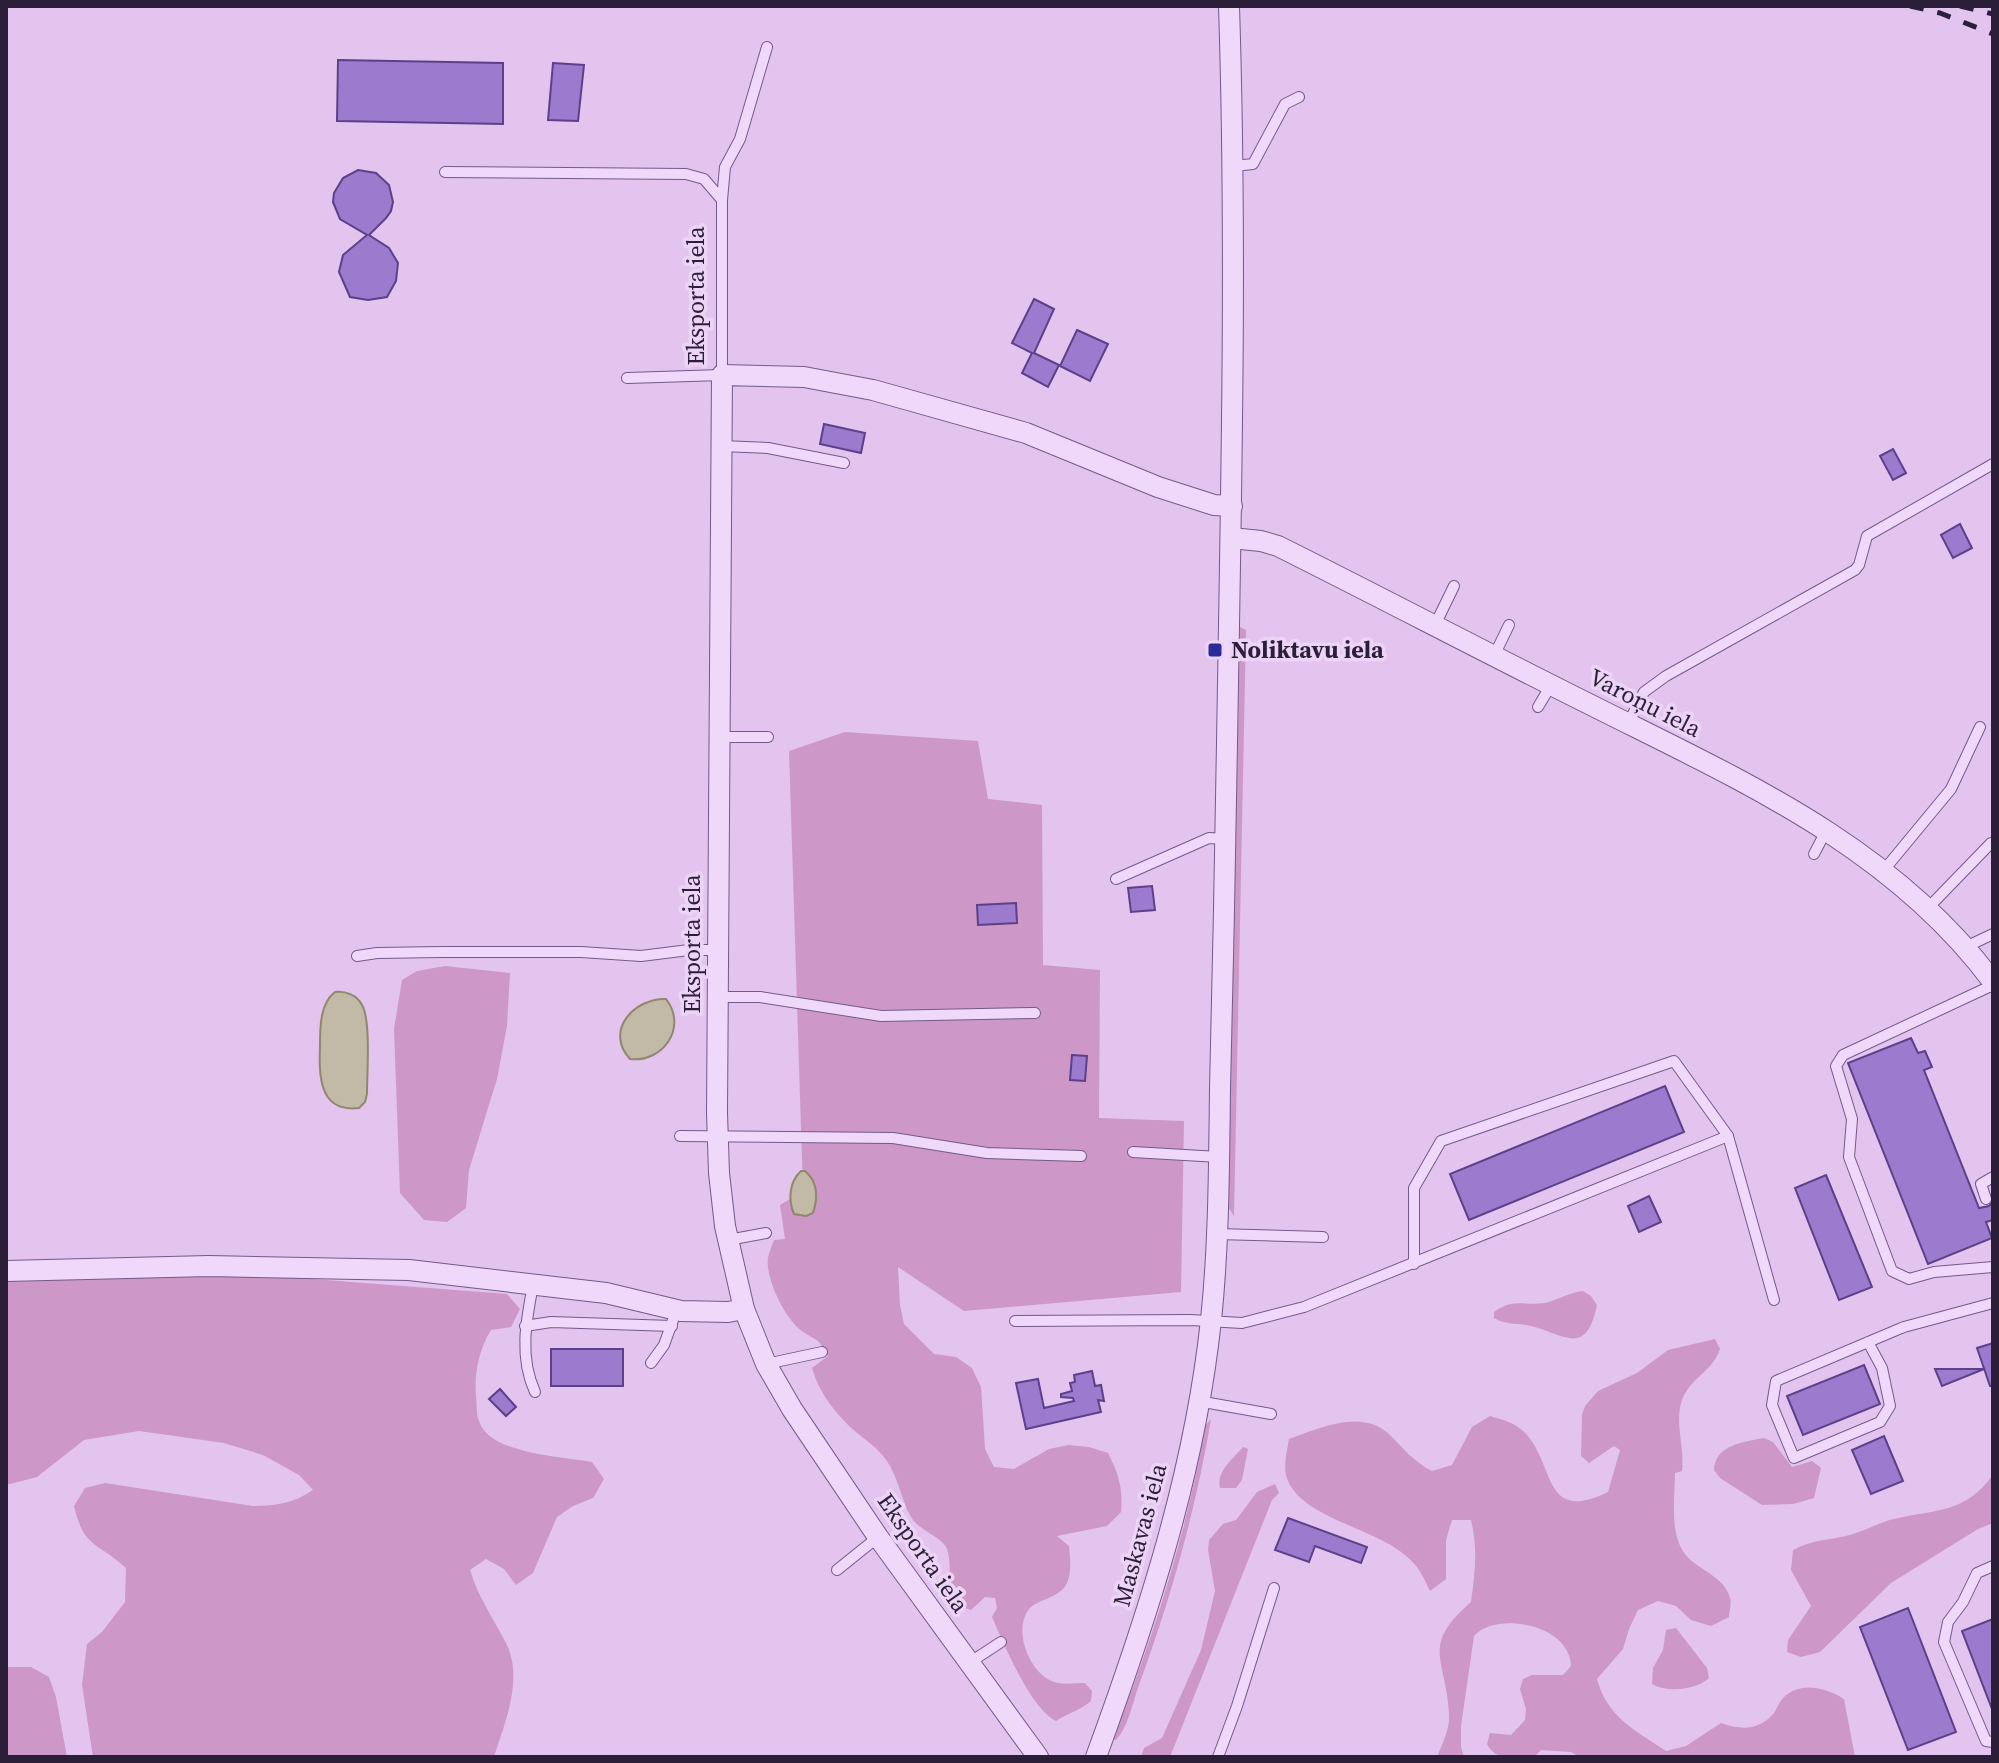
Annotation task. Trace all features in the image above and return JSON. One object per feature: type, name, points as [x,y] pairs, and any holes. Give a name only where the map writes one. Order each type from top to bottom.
[{"type":"street","points":[[1211,1321],[1219,1157],[1232,506],[1234,166],[1229,6]]},
{"type":"street","points":[[722,375],[804,377],[873,390],[1026,433],[1158,487],[1214,505],[1232,506]]},
{"type":"street","name":"Eksporta iela","points":[[722,375],[718,1136],[719,1173],[728,1240],[744,1309],[766,1364],[792,1409],[878,1537],[1038,1757]]},
{"type":"street","name":"Varoņu iela","points":[[1231,538],[1278,546],[1683,750],[1826,831],[1884,870],[1928,908],[1967,949],[1993,984]]},
{"type":"street","points":[[6,1271],[209,1266],[409,1270],[606,1293],[674,1318],[744,1309]]},
{"type":"street","name":"Maskavas iela","points":[[1096,1757],[1155,1590],[1181,1493],[1211,1321]]},
{"type":"lane","name":"Eksporta iela","points":[[722,375],[722,200],[725,167],[740,139],[767,47]]},
{"type":"lane","points":[[1234,166],[1253,164],[1285,104],[1299,97]]},
{"type":"lane","points":[[445,172],[686,174],[704,179],[722,200]]},
{"type":"lane","points":[[627,378],[722,375]]},
{"type":"lane","points":[[721,446],[768,448],[844,463]]},
{"type":"lane","points":[[1628,724],[1644,692],[1655,684],[1855,570],[1867,536],[1993,464]]},
{"type":"lane","points":[[1435,625],[1454,586]]},
{"type":"lane","points":[[1494,656],[1509,625]]},
{"type":"lane","points":[[1538,707],[1551,685]]},
{"type":"lane","points":[[1884,870],[1951,789],[1980,727]]},
{"type":"lane","points":[[719,737],[768,737]]},
{"type":"lane","points":[[1814,854],[1826,831]]},
{"type":"lane","points":[[1116,879],[1209,838],[1226,839]]},
{"type":"lane","points":[[1928,908],[1991,843]]},
{"type":"lane","points":[[1967,949],[1993,934]]},
{"type":"lane","points":[[357,956],[377,953],[581,952],[641,956],[718,950]]},
{"type":"lane","points":[[1993,984],[1843,1055],[1836,1066],[1852,1119],[1849,1157],[1892,1271],[1909,1279],[1934,1272],[1993,1267]]},
{"type":"lane","points":[[718,997],[760,997],[881,1016],[1035,1013]]},
{"type":"lane","points":[[1414,1264],[1414,1188],[1441,1141],[1674,1061],[1728,1136],[1774,1300]]},
{"type":"lane","points":[[680,1136],[893,1138],[987,1153],[1081,1156]]},
{"type":"lane","points":[[1015,1321],[1242,1323],[1304,1307],[1728,1136]]},
{"type":"lane","points":[[1133,1152],[1219,1157]]},
{"type":"lane","points":[[1986,1199],[1981,1184],[1993,1177]]},
{"type":"lane","points":[[728,1240],[766,1233]]},
{"type":"lane","points":[[1217,1234],[1323,1237]]},
{"type":"lane","points":[[533,1285],[525,1326],[528,1377],[535,1392]]},
{"type":"lane","points":[[1868,1342],[1882,1368],[1890,1406],[1880,1422],[1794,1458],[1772,1405],[1776,1381],[1868,1342],[1904,1327],[1993,1303]]},
{"type":"lane","points":[[525,1326],[551,1322],[674,1318],[664,1345],[651,1363]]},
{"type":"lane","points":[[766,1364],[822,1352]]},
{"type":"lane","points":[[1198,1401],[1271,1414]]},
{"type":"lane","points":[[837,1570],[878,1537]]},
{"type":"lane","points":[[1993,1566],[1977,1573],[1963,1602],[1948,1622],[1944,1642],[1986,1741],[1993,1742]]},
{"type":"lane","points":[[1218,1757],[1274,1588]]},
{"type":"lane","points":[[969,1663],[1001,1642]]},
{"type":"shaded area","points":[[1240,627],[1246,630],[1234,1216],[1228,1207]]},
{"type":"shaded area","points":[[845,732],[978,741],[988,799],[1042,805],[1043,965],[1100,970],[1099,1118],[1184,1121],[1181,1292],[964,1311],[898,1267],[904,1324],[934,1354],[956,1357],[972,1368],[981,1387],[985,1449],[994,1467],[1014,1469],[1049,1449],[1069,1445],[1108,1453],[1117,1475],[1121,1489],[1121,1512],[1107,1526],[1057,1536],[1069,1546],[1067,1583],[1058,1593],[1031,1607],[1023,1621],[1027,1652],[1038,1671],[1057,1683],[1085,1683],[1092,1691],[1091,1701],[1056,1721],[1046,1714],[1027,1690],[1011,1658],[992,1617],[997,1608],[995,1598],[985,1597],[971,1610],[961,1607],[952,1591],[945,1545],[915,1522],[887,1461],[829,1403],[812,1368],[828,1356],[819,1342],[802,1331],[789,1317],[770,1276],[768,1258],[774,1240],[785,1239],[780,1205],[803,1191],[789,751]]},
{"type":"shaded area","points":[[445,966],[510,973],[507,1026],[497,1079],[469,1170],[466,1208],[447,1222],[424,1220],[400,1193],[394,1029],[402,980],[417,971]]},
{"type":"shaded area","points":[[335,992],[354,996],[365,1012],[368,1034],[367,1094],[359,1108],[335,1104],[328,1098],[321,1079],[322,1016],[326,1003]]},
{"type":"shaded area","points":[[666,999],[674,1021],[669,1041],[653,1055],[630,1059],[620,1038],[626,1018],[643,1004]]},
{"type":"shaded area","points":[[801,1171],[809,1175],[816,1190],[813,1213],[806,1216],[794,1214],[791,1203],[792,1186]]},
{"type":"shaded area","points":[[246,1274],[507,1294],[520,1309],[511,1327],[491,1330],[483,1345],[476,1379],[479,1421],[497,1441],[546,1456],[592,1462],[604,1479],[593,1498],[557,1517],[533,1573],[516,1585],[504,1569],[486,1559],[470,1570],[481,1598],[506,1643],[513,1671],[511,1700],[494,1757],[93,1757],[82,1685],[87,1644],[102,1632],[125,1602],[126,1568],[87,1538],[82,1530],[74,1506],[85,1488],[105,1483],[253,1506],[284,1503],[313,1490],[299,1475],[263,1455],[224,1443],[139,1431],[84,1440],[37,1477],[6,1485],[6,1281]]},
{"type":"shaded area","points":[[1583,1291],[1597,1305],[1587,1331],[1581,1337],[1564,1337],[1494,1318],[1494,1312],[1507,1305],[1545,1303]]},
{"type":"shaded area","points":[[1715,1339],[1720,1349],[1717,1357],[1690,1386],[1682,1400],[1679,1426],[1683,1462],[1682,1471],[1675,1473],[1674,1515],[1677,1536],[1685,1554],[1727,1590],[1731,1602],[1729,1617],[1711,1626],[1691,1620],[1676,1606],[1658,1601],[1638,1610],[1623,1649],[1597,1679],[1615,1713],[1666,1751],[1686,1746],[1721,1723],[1743,1728],[1756,1726],[1768,1719],[1791,1692],[1806,1688],[1822,1689],[1844,1699],[1855,1757],[1580,1757],[1571,1752],[1541,1750],[1534,1757],[1501,1756],[1487,1744],[1490,1733],[1511,1735],[1525,1720],[1526,1709],[1520,1689],[1523,1679],[1532,1675],[1563,1675],[1571,1666],[1559,1640],[1546,1631],[1514,1623],[1484,1628],[1474,1636],[1461,1726],[1464,1757],[1437,1757],[1449,1720],[1441,1643],[1455,1617],[1471,1602],[1475,1551],[1471,1520],[1452,1520],[1446,1540],[1446,1579],[1430,1591],[1414,1563],[1393,1546],[1325,1514],[1297,1494],[1285,1471],[1289,1439],[1341,1423],[1367,1423],[1390,1435],[1414,1459],[1432,1471],[1452,1465],[1472,1427],[1490,1416],[1516,1425],[1528,1436],[1554,1488],[1562,1497],[1572,1501],[1587,1500],[1608,1492],[1620,1450],[1614,1446],[1589,1463],[1581,1456],[1585,1406],[1598,1391],[1637,1373],[1668,1350]]},
{"type":"shaded area","points":[[1211,1419],[1198,1486],[1172,1586],[1130,1714],[1116,1740],[1113,1739],[1167,1585],[1189,1506],[1205,1426]]},
{"type":"shaded area","points":[[1764,1438],[1773,1442],[1792,1467],[1812,1461],[1821,1468],[1814,1498],[1793,1504],[1762,1505],[1720,1478],[1714,1470],[1719,1455],[1739,1443]]},
{"type":"shaded area","points":[[1243,1447],[1248,1449],[1242,1480],[1236,1488],[1220,1488],[1220,1476]]},
{"type":"shaded area","points":[[1993,1475],[1993,1523],[1978,1529],[1891,1583],[1820,1652],[1801,1657],[1787,1652],[1788,1640],[1811,1606],[1791,1570],[1793,1550],[1809,1543],[1853,1534],[1889,1520],[1948,1508],[1971,1497]]},
{"type":"shaded area","points":[[1275,1484],[1279,1493],[1272,1500],[1170,1757],[1141,1757],[1144,1748],[1162,1738],[1201,1650],[1215,1591],[1209,1540],[1223,1524],[1236,1520],[1257,1492]]},
{"type":"shaded area","points":[[1676,1628],[1707,1668],[1709,1678],[1690,1688],[1666,1689],[1652,1684],[1653,1668],[1663,1650],[1666,1630]]},
{"type":"shaded area","points":[[31,1667],[49,1677],[56,1697],[67,1757],[6,1757],[6,1669]]},
{"type":"building","points":[[338,60],[503,63],[503,124],[337,121]]},
{"type":"building","points":[[553,63],[584,65],[578,121],[548,120]]},
{"type":"building","points":[[358,170],[376,173],[389,185],[393,202],[391,211],[369,235],[389,248],[398,263],[396,281],[387,297],[368,300],[350,297],[339,272],[343,255],[367,235],[340,219],[333,202],[334,193],[343,178]]},
{"type":"building","points":[[1034,299],[1054,309],[1034,353],[1059,365],[1048,387],[1022,373],[1032,353],[1012,343]]},
{"type":"building","points":[[1077,330],[1108,344],[1090,381],[1060,366]]},
{"type":"building","points":[[824,424],[865,433],[861,453],[820,444]]},
{"type":"building","points":[[1893,449],[1906,473],[1893,480],[1880,456]]},
{"type":"building","points":[[1960,524],[1972,548],[1953,558],[1941,535]]},
{"type":"building","points":[[1152,886],[1155,910],[1131,912],[1128,888]]},
{"type":"building","points":[[1016,903],[1017,923],[978,925],[977,905]]},
{"type":"building","points":[[1911,1038],[1918,1053],[1925,1051],[1932,1067],[1924,1070],[1979,1208],[1993,1202],[1993,1220],[1986,1222],[1992,1238],[1928,1264],[1848,1063]]},
{"type":"building","points":[[1072,1055],[1087,1056],[1085,1081],[1070,1080]]},
{"type":"building","points":[[1665,1086],[1684,1132],[1469,1220],[1450,1174]]},
{"type":"building","points":[[1826,1175],[1872,1287],[1839,1300],[1795,1188]]},
{"type":"building","points":[[1649,1196],[1661,1222],[1639,1232],[1628,1206]]},
{"type":"building","points":[[1993,1343],[1993,1386],[1990,1386],[1977,1348]]},
{"type":"building","points":[[551,1349],[623,1349],[623,1386],[551,1386]]},
{"type":"building","points":[[1864,1365],[1880,1404],[1803,1435],[1787,1396]]},
{"type":"building","points":[[1935,1369],[1984,1369],[1942,1386]]},
{"type":"building","points":[[1092,1371],[1095,1386],[1101,1385],[1104,1401],[1098,1400],[1101,1412],[1026,1429],[1016,1383],[1038,1379],[1044,1408],[1074,1401],[1073,1398],[1061,1397],[1061,1394],[1072,1391],[1070,1383],[1075,1382],[1074,1375]]},
{"type":"building","points":[[500,1389],[516,1407],[506,1416],[489,1399]]},
{"type":"building","points":[[1884,1436],[1903,1481],[1871,1494],[1852,1450]]},
{"type":"building","points":[[1288,1518],[1367,1547],[1361,1563],[1315,1546],[1309,1562],[1275,1550]]},
{"type":"building","points":[[1908,1608],[1956,1732],[1908,1750],[1860,1627]]},
{"type":"building","points":[[1993,1619],[1993,1708],[1992,1709],[1962,1631]]},
{"type":"railway","points":[[1910,6],[1940,13],[1993,34]]},
{"type":"railway","points":[[1960,6],[1993,14]]},
{"type":"place","name":"Noliktavu iela","points":[[1215,650]]}]
